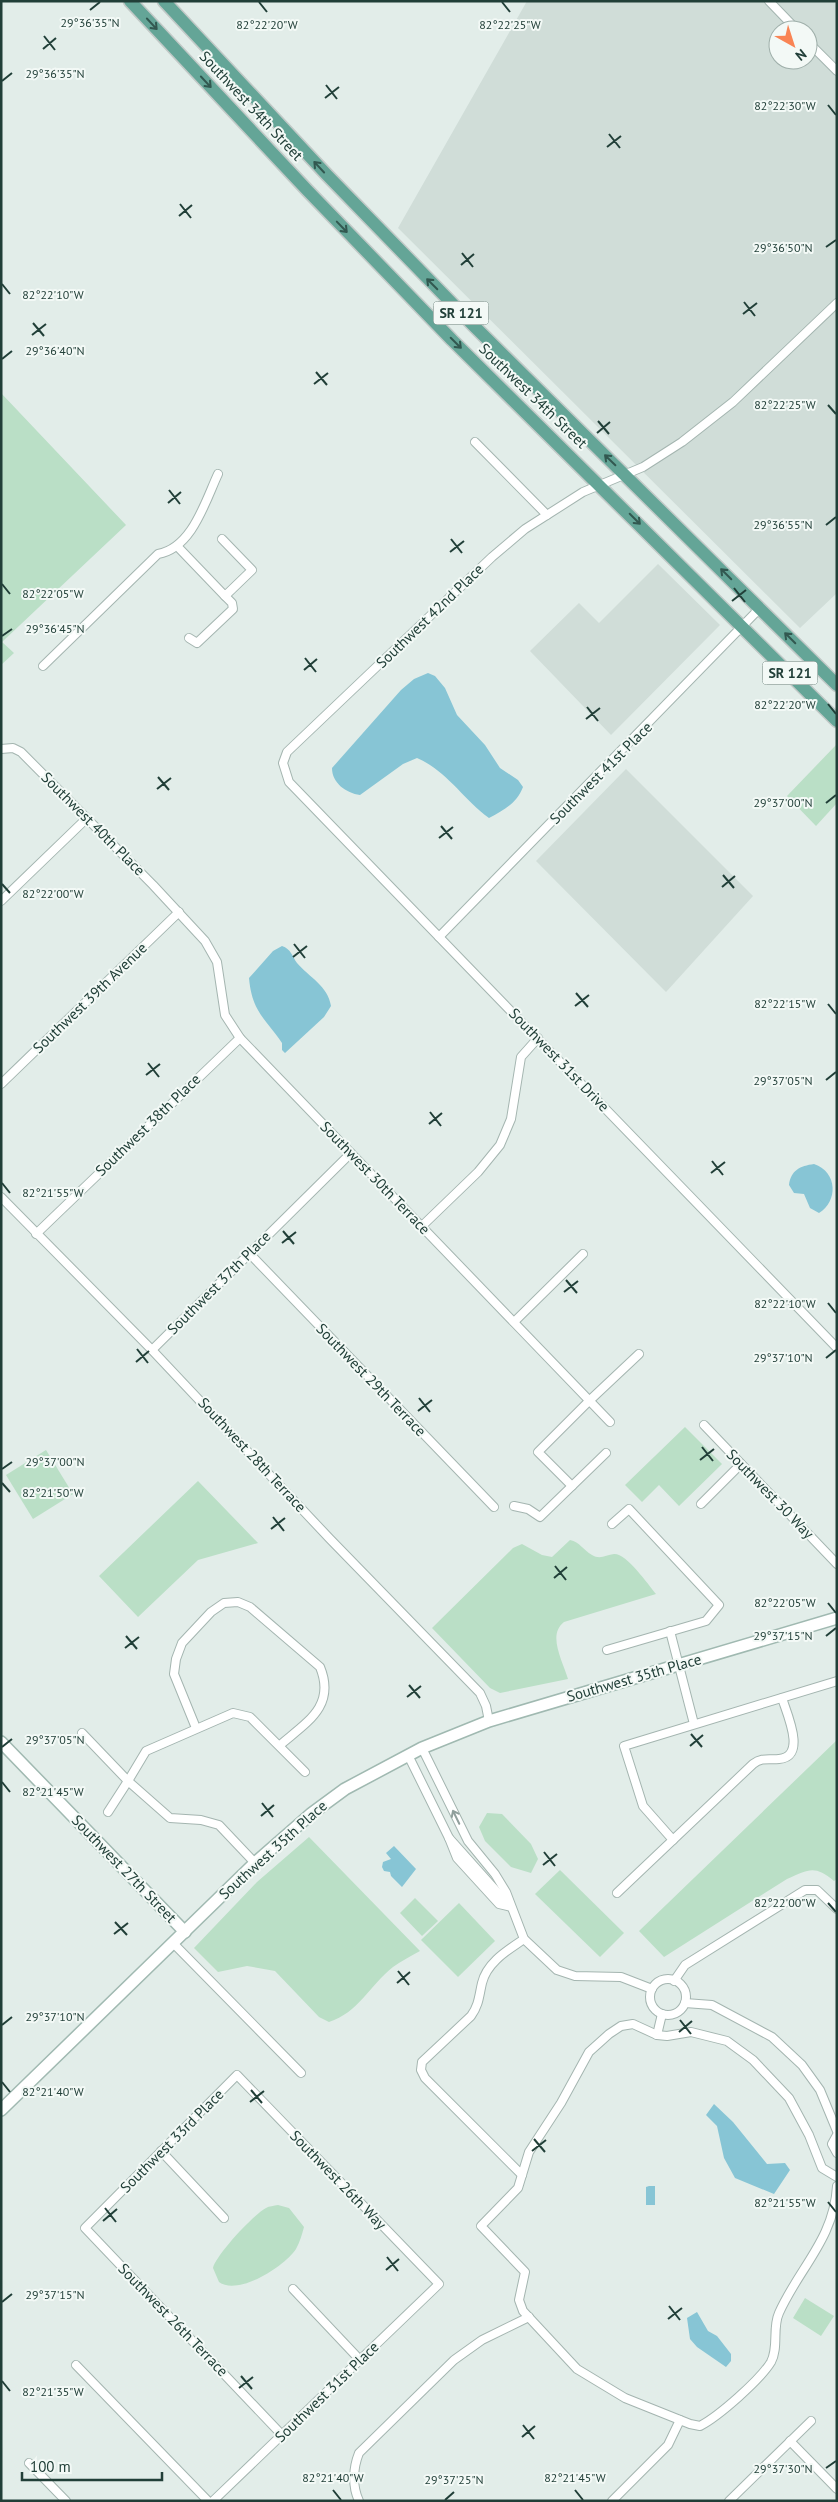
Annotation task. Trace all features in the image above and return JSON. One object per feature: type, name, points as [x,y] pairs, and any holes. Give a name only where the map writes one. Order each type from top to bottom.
[{"type":"main road","name":"Southwest 34th Street","points":[[130,1],[401,288],[837,721]]},
{"type":"main road","name":"Southwest 34th Street","points":[[164,1],[380,230],[837,685]]},
{"type":"street","points":[[769,1],[787,20]]},
{"type":"street","points":[[818,52],[837,71]]},
{"type":"street","name":"Southwest 42nd Place","points":[[284,771],[283,763],[287,752],[492,557],[547,514],[583,492],[643,467],[713,419],[837,303]]},
{"type":"street","points":[[475,442],[547,514]]},
{"type":"street","points":[[43,666],[158,554],[168,552],[177,546],[196,522],[218,474]]},
{"type":"street","points":[[222,539],[252,570],[225,596]]},
{"type":"street","points":[[177,546],[232,603],[233,609],[197,644],[189,638]]},
{"type":"street","name":"Southwest 41st Place","points":[[439,936],[760,608]]},
{"type":"street","name":"Southwest 40th Place","points":[[1,749],[13,748],[21,752],[179,912]]},
{"type":"street","name":"Southwest 31st Drive","points":[[284,771],[289,782],[837,1348]]},
{"type":"street","points":[[1,901],[86,819]]},
{"type":"street","name":"Southwest 30th Terrace","points":[[179,912],[205,941],[217,962],[225,1014],[240,1038],[610,1422]]},
{"type":"street","name":"Southwest 39th Avenue","points":[[1,1084],[179,912]]},
{"type":"street","name":"Southwest 38th Place","points":[[36,1234],[240,1038]]},
{"type":"street","points":[[422,1226],[478,1172],[500,1145],[511,1119],[521,1057],[538,1038]]},
{"type":"street","name":"Southwest 37th Place","points":[[152,1350],[351,1152]]},
{"type":"street","name":"Southwest 28th Terrace","points":[[1,1197],[152,1350],[330,1539],[480,1693],[486,1706],[489,1722]]},
{"type":"street","name":"Southwest 29th Terrace","points":[[248,1253],[494,1507]]},
{"type":"street","points":[[514,1322],[583,1254]]},
{"type":"street","points":[[572,1486],[538,1452],[639,1354]]},
{"type":"street","name":"Southwest 30 Way","points":[[704,1425],[837,1564]]},
{"type":"street","points":[[514,1506],[528,1509],[540,1516],[606,1453]]},
{"type":"street","points":[[701,1504],[741,1464]]},
{"type":"street","points":[[607,1650],[706,1620],[719,1605],[629,1509],[612,1524]]},
{"type":"street","points":[[196,1728],[174,1674],[176,1659],[182,1643],[211,1612],[224,1603],[238,1602],[250,1607],[320,1667],[325,1680],[326,1694],[314,1716],[280,1745]]},
{"type":"street","name":"Southwest 35th Place","points":[[1,2110],[255,1863],[311,1814],[345,1789],[422,1748],[489,1722],[837,1618]]},
{"type":"street","points":[[670,1631],[694,1724]]},
{"type":"street","points":[[673,1840],[643,1806],[624,1746],[837,1681]]},
{"type":"street","points":[[617,1894],[753,1764],[764,1759],[782,1759],[792,1751],[795,1740],[782,1698]]},
{"type":"street","points":[[108,1812],[146,1751],[233,1713],[250,1717],[305,1772]]},
{"type":"street","points":[[82,1733],[128,1781],[170,1818],[201,1820],[219,1824],[255,1863]]},
{"type":"street","name":"Southwest 27th Street","points":[[1,1742],[184,1932]]},
{"type":"street","points":[[422,1748],[468,1841],[506,1892],[524,1939],[557,1970],[575,1976],[621,1977],[652,1988]]},
{"type":"street","points":[[408,1755],[457,1858],[499,1904],[511,1907]]},
{"type":"street","points":[[449,1838],[511,1907]]},
{"type":"street","points":[[473,1864],[482,1858]]},
{"type":"street","points":[[674,1981],[685,1966],[806,1890],[816,1890],[837,1909]]},
{"type":"street","points":[[522,2175],[425,2078],[421,2070],[422,2062],[472,2016],[477,2008],[482,1982],[489,1967],[524,1939]]},
{"type":"street","name":"Southwest 27th Street","points":[[173,1943],[301,2073]]},
{"type":"street","points":[[685,2003],[684,1991],[674,1981],[661,1980],[652,1988],[650,1994],[652,2006],[662,2014],[674,2014],[685,2003],[712,2005],[772,2037],[802,2065],[820,2090],[837,2133],[832,2144],[837,2153]]},
{"type":"street","points":[[657,2035],[662,2014]]},
{"type":"street","points":[[837,2177],[822,2168],[809,2135],[789,2098],[753,2060],[727,2041],[691,2032],[668,2036],[657,2035],[633,2024],[621,2026],[597,2043],[589,2052],[561,2103],[529,2152],[522,2175],[511,2197],[481,2226],[525,2272],[519,2300],[529,2317],[577,2369],[625,2398],[700,2426],[713,2419],[765,2371],[771,2361],[775,2351],[778,2316],[826,2234],[836,2205],[837,2186]]},
{"type":"street","name":"Southwest 33rd Place","points":[[85,2228],[237,2075]]},
{"type":"street","name":"Southwest 26th Way","points":[[237,2075],[439,2284]]},
{"type":"street","points":[[161,2151],[224,2218]]},
{"type":"street","name":"Southwest 26th Terrace","points":[[85,2228],[282,2435]]},
{"type":"street","name":"Southwest 31st Place","points":[[214,2501],[439,2284]]},
{"type":"street","points":[[293,2289],[361,2361]]},
{"type":"street","points":[[359,2501],[354,2483],[354,2465],[359,2453],[454,2360],[482,2340],[529,2317]]},
{"type":"street","points":[[76,2365],[208,2501]]},
{"type":"street","points":[[612,2501],[668,2445],[680,2420]]},
{"type":"street","points":[[728,2501],[811,2421]]},
{"type":"street","points":[[790,2441],[837,2489]]},
{"type":"street","points":[[29,2463],[66,2501]]},
{"type":"shaded area","points":[[527,1],[837,1],[837,593],[800,628],[398,228]]},
{"type":"shaded area","points":[[658,564],[720,625],[611,735],[530,651],[579,603],[599,623]]},
{"type":"shaded area","points":[[626,769],[753,896],[666,992],[536,861]]},
{"type":"green space","points":[[1,393],[126,525],[2,642],[14,653],[1,665]]},
{"type":"green space","points":[[837,744],[837,803],[816,826],[787,796]]},
{"type":"green space","points":[[685,1427],[722,1464],[679,1506],[659,1485],[642,1502],[625,1485]]},
{"type":"green space","points":[[46,1450],[73,1494],[33,1519],[6,1475]]},
{"type":"green space","points":[[198,1481],[258,1543],[198,1560],[138,1617],[99,1576]]},
{"type":"green space","points":[[570,1540],[576,1542],[595,1556],[600,1557],[614,1554],[624,1558],[656,1594],[564,1622],[559,1627],[556,1641],[568,1679],[500,1693],[490,1688],[432,1628],[513,1548],[522,1544],[542,1555],[552,1557]]},
{"type":"green space","points":[[837,1740],[837,1879],[834,1881],[822,1873],[812,1870],[787,1879],[664,1957],[639,1931]]},
{"type":"green space","points":[[487,1813],[502,1814],[531,1844],[538,1859],[531,1873],[511,1867],[485,1841],[479,1827]]},
{"type":"green space","points":[[309,1837],[420,1951],[393,1967],[348,2012],[329,2022],[319,2017],[275,1971],[247,1966],[218,1972],[194,1948],[257,1882]]},
{"type":"green space","points":[[560,1870],[624,1933],[600,1957],[535,1894]]},
{"type":"green space","points":[[415,1898],[438,1921],[422,1936],[400,1913]]},
{"type":"green space","points":[[459,1903],[495,1941],[458,1977],[421,1940]]},
{"type":"green space","points":[[278,2205],[289,2208],[304,2227],[296,2249],[282,2264],[249,2282],[227,2285],[219,2282],[213,2268],[221,2254],[253,2218],[267,2207]]},
{"type":"green space","points":[[805,2298],[834,2316],[821,2336],[793,2318]]},
{"type":"water","points":[[428,673],[435,676],[445,688],[457,715],[485,745],[500,768],[518,780],[523,787],[514,802],[489,818],[437,770],[417,758],[403,764],[360,795],[345,790],[334,778],[332,768],[401,690],[414,679]]},
{"type":"water","points":[[282,946],[289,951],[297,963],[322,987],[331,1006],[324,1017],[285,1053],[282,1050],[282,1043],[256,1007],[249,978],[273,951]]},
{"type":"water","points":[[814,1164],[828,1173],[833,1187],[830,1202],[819,1213],[810,1208],[804,1194],[794,1193],[789,1185],[794,1172],[804,1166]]},
{"type":"water","points":[[394,1846],[416,1869],[402,1887],[391,1876],[390,1872],[384,1871],[382,1867],[383,1862],[391,1859],[386,1853]]},
{"type":"water","points":[[714,2104],[733,2122],[767,2164],[785,2163],[790,2170],[774,2194],[735,2178],[724,2158],[717,2126],[706,2115]]},
{"type":"water","points":[[655,2186],[655,2205],[646,2205],[646,2187]]},
{"type":"water","points":[[697,2312],[708,2331],[717,2336],[731,2354],[731,2361],[726,2367],[697,2347],[690,2339],[687,2318]]}]
